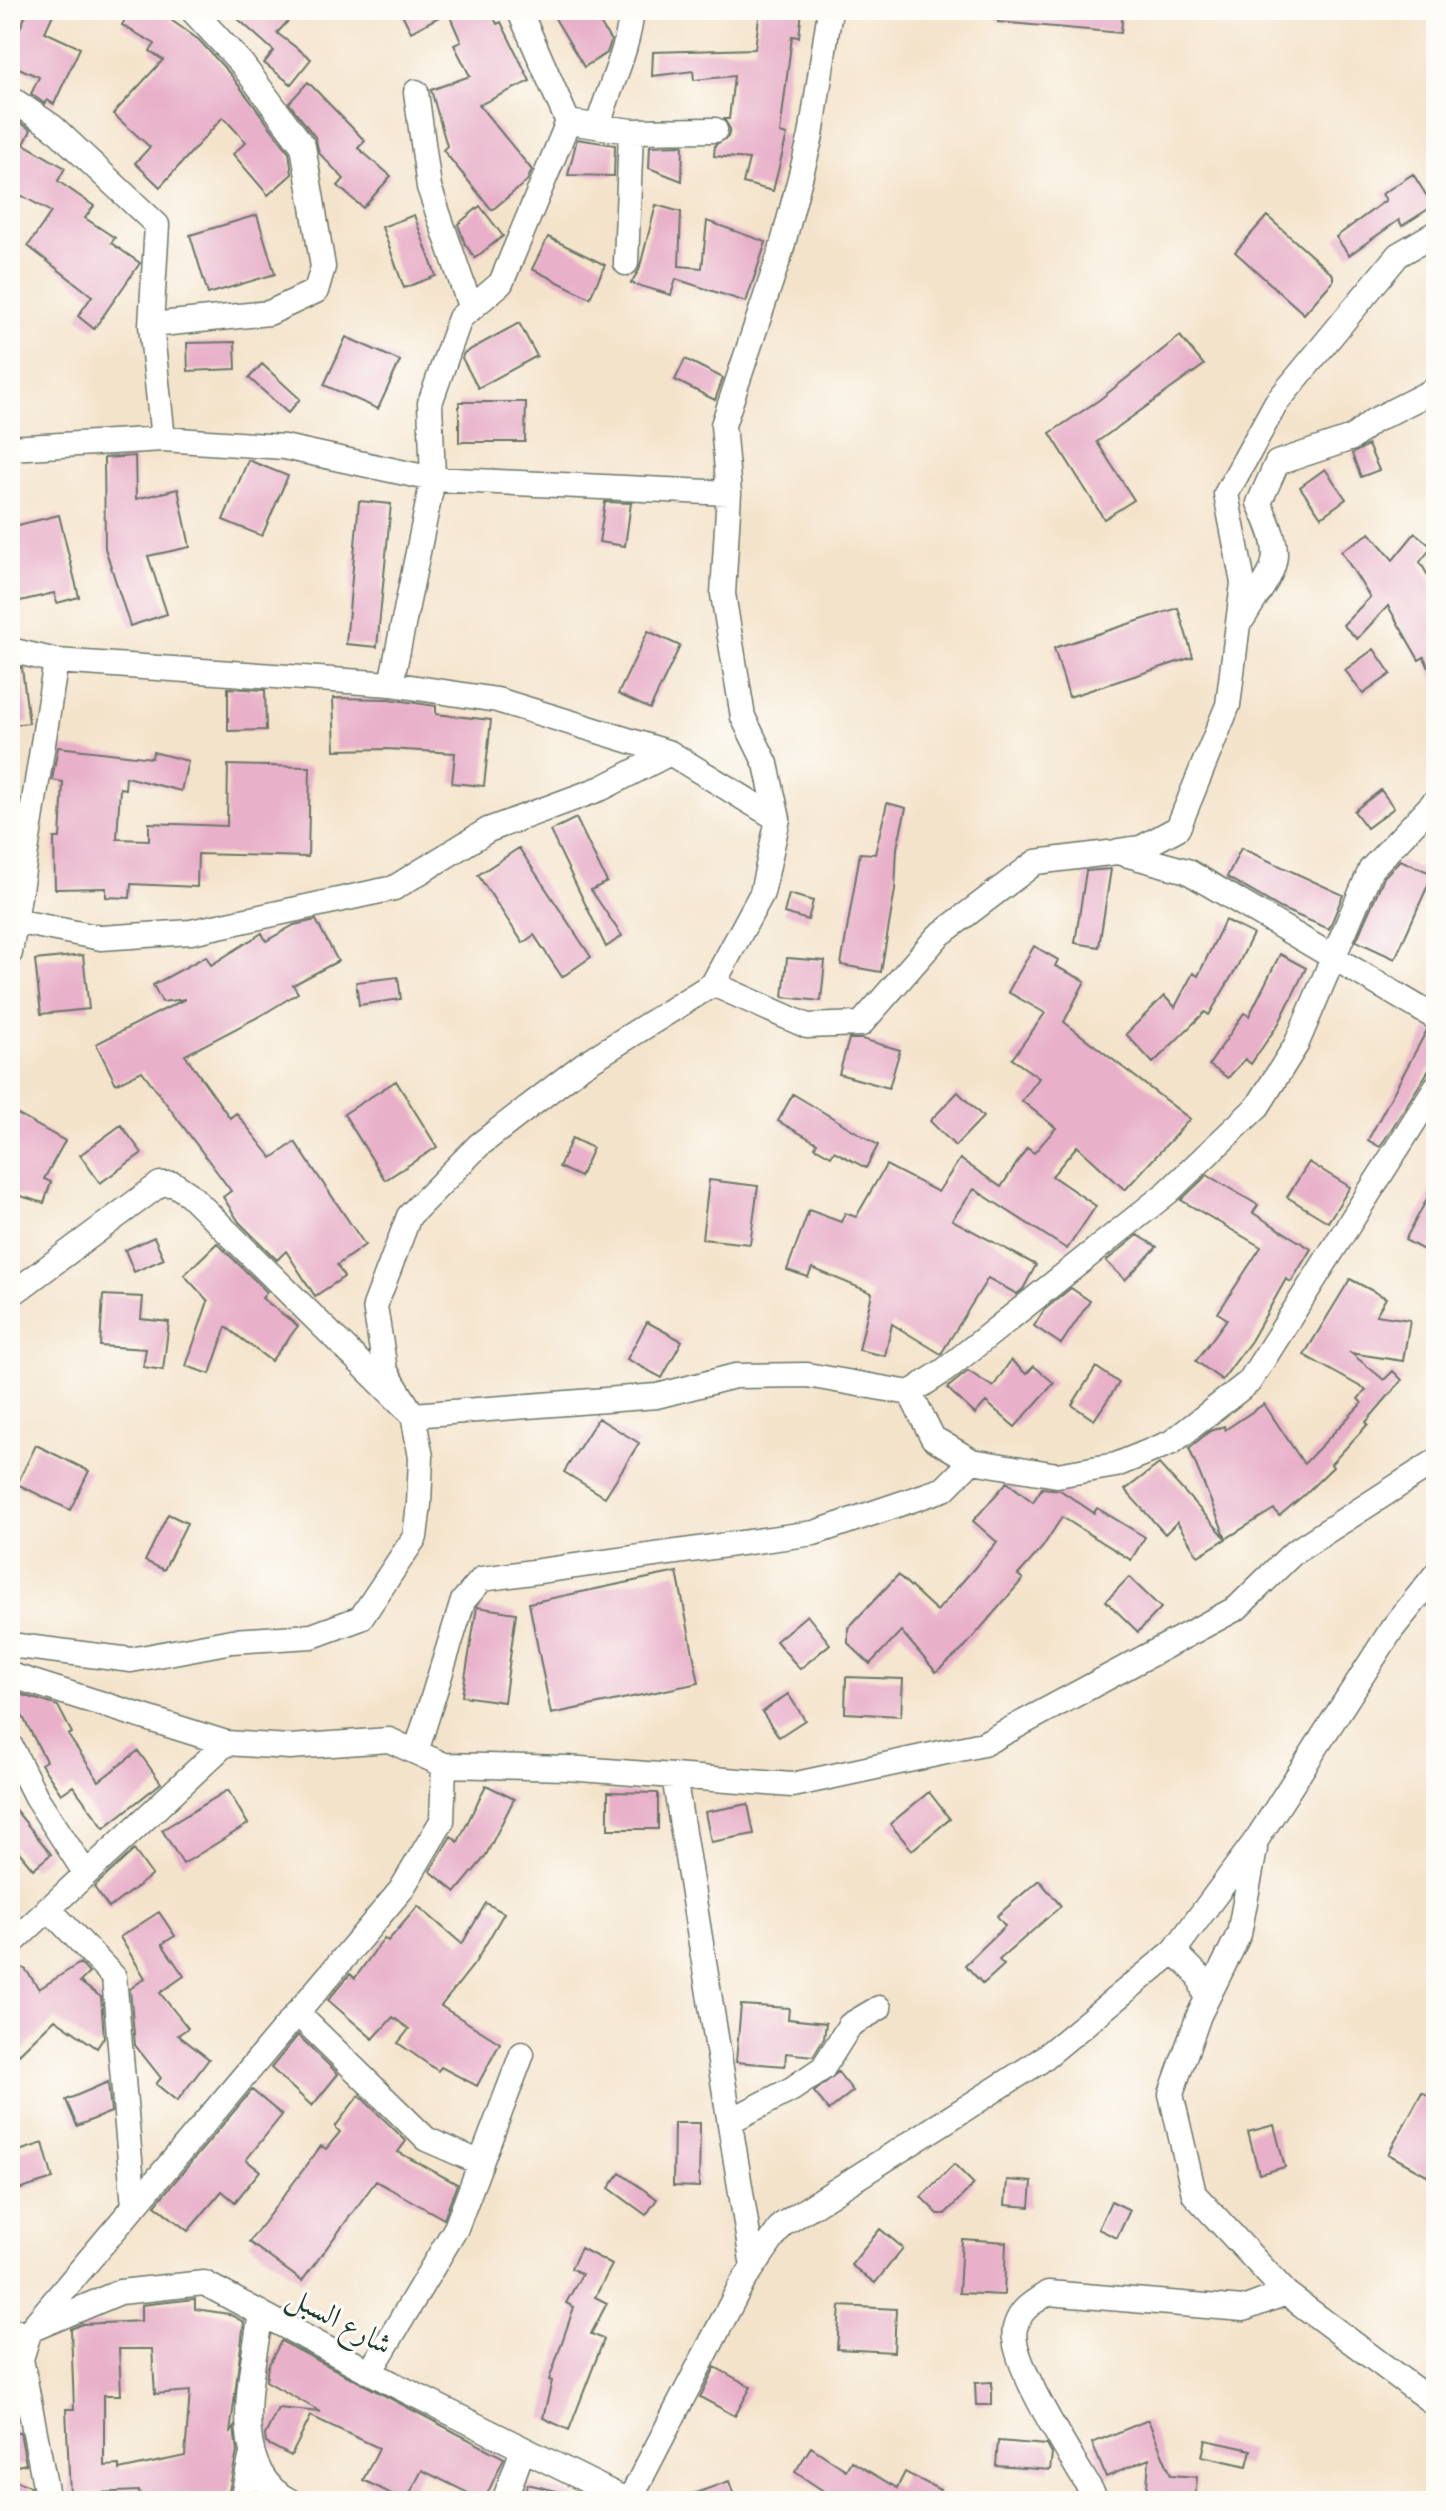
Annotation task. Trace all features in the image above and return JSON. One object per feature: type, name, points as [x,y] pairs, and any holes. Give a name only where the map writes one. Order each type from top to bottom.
[{"type":"street","points":[[151,325],[269,313],[316,291],[323,267],[303,146],[242,64],[192,10]]},
{"type":"street","points":[[391,684],[433,479],[430,403],[460,318],[501,283],[568,122],[519,10]]},
{"type":"street","points":[[598,126],[609,87],[627,45],[632,10]]},
{"type":"street","points":[[10,1645],[131,1660],[232,1641],[312,1636],[361,1618],[415,1537],[421,1457],[413,1415],[385,1370],[375,1306],[409,1216],[479,1145],[583,1065],[713,984],[762,893],[778,819],[766,764],[743,717],[723,594],[729,493],[723,425],[781,251],[811,136],[830,10]]},
{"type":"street","points":[[416,92],[429,187],[471,309]]},
{"type":"street","points":[[10,98],[53,127],[157,225],[151,325],[163,439]]},
{"type":"street","points":[[568,122],[631,131],[715,130]]},
{"type":"street","points":[[626,263],[631,131]]},
{"type":"street","points":[[713,984],[807,1026],[861,1024],[938,936],[1036,862],[1141,848],[1178,828],[1228,705],[1243,583],[1226,494],[1276,403],[1398,255],[1436,233]]},
{"type":"street","points":[[1237,626],[1275,565],[1275,538],[1259,503],[1277,463],[1352,438],[1373,421],[1436,389]]},
{"type":"street","points":[[10,448],[163,439],[284,447],[433,479],[729,493]]},
{"type":"street","points":[[10,650],[56,661],[391,684],[497,700],[670,753],[778,819]]},
{"type":"street","points":[[10,953],[56,661]]},
{"type":"street","points":[[15,921],[101,938],[191,932],[394,888],[488,830],[602,788],[670,753]]},
{"type":"street","points":[[16,1291],[160,1184],[174,1184],[189,1194],[413,1415],[657,1396],[735,1376],[807,1375],[910,1393],[945,1370],[1168,1192],[1258,1106],[1296,1045],[1371,869],[1436,800]]},
{"type":"street","points":[[1036,862],[1117,852],[1187,871],[1436,1018]]},
{"type":"street","points":[[910,1393],[933,1438],[972,1461],[1057,1475],[1116,1465],[1172,1442],[1249,1382],[1436,1087]]},
{"type":"street","points":[[416,1752],[463,1601],[482,1579],[814,1533],[944,1489],[972,1461]]},
{"type":"street","points":[[10,1675],[226,1743],[290,1747],[389,1740],[444,1765],[792,1785],[983,1744],[1237,1608],[1293,1553],[1436,1461]]},
{"type":"street","points":[[628,2501],[753,2267],[782,2225],[1040,2061],[1174,1951],[1257,1839],[1392,1629],[1436,1574]]},
{"type":"street","points":[[10,1945],[226,1743]]},
{"type":"street","points":[[10,1745],[36,1797],[86,1874]]},
{"type":"street","points":[[48,2501],[21,2359],[20,2332],[134,2206],[401,1890],[442,1821],[444,1765]]},
{"type":"street","points":[[674,1776],[753,2267]]},
{"type":"street","points":[[1257,1839],[1239,1934],[1206,1999],[1171,2094],[1194,2194],[1286,2293],[1435,2403]]},
{"type":"street","points":[[48,1908],[114,1977],[134,2206]]},
{"type":"street","points":[[1174,1951],[1200,1977],[1206,1999]]},
{"type":"street","points":[[730,2121],[792,2089],[823,2068],[850,2025],[879,2008]]},
{"type":"street","points":[[297,2013],[426,2139],[481,2163]]},
{"type":"street","points":[[370,2372],[456,2228],[522,2054]]},
{"type":"street","name":"شارع السبل","points":[[20,2332],[120,2292],[204,2283],[370,2372],[628,2501]]},
{"type":"street","points":[[1097,2501],[1021,2367],[1014,2331],[1024,2307],[1048,2293],[1243,2309],[1286,2293]]},
{"type":"street","points":[[242,2501],[251,2458],[249,2397],[261,2313]]},
{"type":"street","points":[[504,2501],[523,2449]]},
{"type":"street","points":[[251,2458],[280,2496],[290,2501]]},
{"type":"building","points":[[28,10],[55,10],[45,32],[80,48],[54,104],[47,100],[45,104],[31,94],[39,77],[10,64],[10,50]]},
{"type":"building","points":[[130,10],[157,10],[199,40],[230,74],[289,152],[292,174],[268,195],[233,154],[246,142],[223,117],[160,187],[135,163],[150,147],[113,114],[163,60],[150,51],[155,44],[122,25]]},
{"type":"building","points":[[228,10],[282,10],[291,18],[277,33],[311,59],[291,84],[264,63],[274,51]]},
{"type":"building","points":[[400,10],[490,10],[497,24],[501,22],[530,81],[479,105],[532,170],[527,181],[492,210],[443,150],[447,146],[431,90],[470,76],[454,45],[461,42],[448,12],[411,32]]},
{"type":"building","points":[[550,10],[592,10],[611,41],[607,53],[584,67]]},
{"type":"building","points":[[760,10],[802,10],[799,37],[792,36],[780,133],[787,135],[773,191],[743,183],[749,159],[714,156],[715,145],[728,137],[730,129],[724,119],[729,119],[734,76],[694,80],[693,71],[652,76],[653,52],[755,49]]},
{"type":"building","points":[[998,10],[1123,10],[1121,33],[998,22]]},
{"type":"building","points":[[308,82],[365,141],[358,148],[391,176],[363,208],[338,186],[344,179],[319,153],[315,137],[289,103]]},
{"type":"building","points":[[10,116],[31,130],[24,144],[65,168],[58,181],[94,206],[85,218],[115,238],[111,243],[140,263],[94,329],[78,316],[92,296],[28,246],[51,212],[10,189]]},
{"type":"building","points":[[577,139],[615,145],[614,176],[568,175]]},
{"type":"building","points":[[683,145],[682,181],[649,168],[650,146]]},
{"type":"building","points":[[1413,174],[1433,206],[1402,226],[1399,220],[1349,255],[1336,237],[1386,200],[1382,194]]},
{"type":"building","points":[[656,205],[681,212],[679,266],[702,268],[707,221],[766,242],[746,302],[676,279],[671,295],[631,283],[639,270]]},
{"type":"building","points":[[480,206],[503,236],[475,258],[465,244],[458,224]]},
{"type":"building","points":[[257,215],[275,274],[208,294],[190,235]]},
{"type":"building","points":[[414,215],[436,276],[404,288],[382,227]]},
{"type":"building","points":[[1267,216],[1333,275],[1333,281],[1304,314],[1235,252]]},
{"type":"building","points":[[548,237],[605,265],[590,298],[532,269]]},
{"type":"building","points":[[519,323],[537,356],[478,388],[462,358],[464,353]]},
{"type":"building","points":[[1180,336],[1204,365],[1097,442],[1134,500],[1104,519],[1050,433],[1099,400]]},
{"type":"building","points":[[346,337],[400,361],[378,409],[324,385]]},
{"type":"building","points":[[235,342],[236,369],[188,371],[187,343]]},
{"type":"building","points":[[685,359],[723,378],[715,400],[675,380]]},
{"type":"building","points":[[262,364],[300,399],[288,413],[249,378]]},
{"type":"building","points":[[459,402],[526,402],[525,442],[459,442]]},
{"type":"building","points":[[1368,445],[1379,470],[1361,477],[1352,454]]},
{"type":"building","points":[[135,456],[136,499],[178,489],[190,547],[148,556],[167,614],[130,626],[105,548],[104,458]]},
{"type":"building","points":[[248,460],[288,476],[262,536],[223,520]]},
{"type":"building","points":[[1325,469],[1346,499],[1321,517],[1300,487]]},
{"type":"building","points":[[359,501],[391,504],[377,647],[346,644]]},
{"type":"building","points":[[605,502],[631,503],[625,546],[599,542]]},
{"type":"building","points":[[59,515],[79,597],[57,603],[54,593],[12,603],[10,527]]},
{"type":"building","points":[[1370,533],[1393,560],[1415,533],[1432,547],[1420,562],[1436,589],[1436,684],[1424,657],[1419,660],[1388,606],[1357,639],[1343,625],[1370,597],[1341,551]]},
{"type":"building","points":[[1178,608],[1193,657],[1069,697],[1054,648]]},
{"type":"building","points":[[648,631],[680,646],[650,709],[618,694]]},
{"type":"building","points":[[1374,649],[1391,674],[1363,694],[1345,670]]},
{"type":"building","points":[[10,665],[22,668],[29,723],[10,725]]},
{"type":"building","points":[[228,688],[265,690],[266,730],[228,731]]},
{"type":"building","points":[[333,698],[389,699],[436,706],[436,714],[491,720],[484,786],[452,783],[455,753],[335,750]]},
{"type":"building","points":[[58,747],[152,758],[153,752],[188,761],[181,791],[126,777],[125,789],[120,788],[117,839],[149,840],[149,823],[227,826],[228,765],[310,767],[308,857],[198,854],[197,887],[131,884],[130,898],[106,897],[106,888],[55,889],[54,838],[60,838],[63,782],[52,780]]},
{"type":"building","points":[[1381,790],[1394,808],[1367,828],[1354,811]]},
{"type":"building","points":[[887,803],[906,808],[897,848],[895,890],[881,972],[841,965],[860,853],[875,854]]},
{"type":"building","points":[[576,818],[607,882],[591,890],[622,936],[606,947],[550,831]]},
{"type":"building","points":[[519,848],[591,957],[562,977],[534,935],[523,943],[478,875]]},
{"type":"building","points":[[1241,848],[1343,895],[1329,929],[1282,909],[1227,877]]},
{"type":"building","points":[[1400,860],[1433,874],[1395,959],[1356,941],[1384,877]]},
{"type":"building","points":[[1111,869],[1099,947],[1075,943],[1086,871]]},
{"type":"building","points":[[789,894],[813,901],[808,920],[784,913]]},
{"type":"building","points":[[316,920],[338,961],[293,985],[298,993],[185,1055],[230,1118],[236,1113],[272,1158],[295,1142],[365,1245],[337,1265],[344,1277],[315,1296],[286,1251],[277,1260],[239,1222],[223,1197],[231,1191],[142,1071],[116,1084],[96,1044],[185,999],[162,1002],[153,985],[206,956],[211,965],[262,933],[266,941],[294,925]]},
{"type":"building","points":[[1225,920],[1253,934],[1237,967],[1209,1015],[1205,1012],[1153,1063],[1126,1034],[1164,996],[1175,1007],[1193,973],[1198,976]]},
{"type":"building","points":[[1034,946],[1058,960],[1055,966],[1085,981],[1064,1022],[1190,1119],[1125,1190],[1077,1146],[1052,1176],[1096,1206],[1067,1249],[974,1189],[952,1220],[1036,1265],[1023,1289],[1017,1294],[988,1278],[941,1354],[892,1324],[885,1356],[859,1350],[872,1293],[812,1268],[808,1277],[787,1270],[809,1210],[841,1222],[845,1213],[856,1217],[886,1165],[938,1192],[960,1159],[1001,1187],[1027,1148],[1034,1153],[1056,1128],[1022,1101],[1039,1078],[1012,1059],[1045,1013],[1008,992]]},
{"type":"building","points":[[1280,954],[1306,968],[1279,1023],[1251,1064],[1245,1059],[1228,1078],[1209,1065],[1244,1013],[1249,1016]]},
{"type":"building","points":[[83,955],[89,1009],[41,1014],[35,960]]},
{"type":"building","points":[[787,958],[825,961],[821,1001],[783,997]]},
{"type":"building","points":[[398,977],[401,999],[359,1005],[356,982]]},
{"type":"building","points":[[1427,1030],[1436,1033],[1436,1059],[1380,1147],[1368,1140]]},
{"type":"building","points":[[849,1039],[862,1039],[900,1050],[889,1088],[839,1074]]},
{"type":"building","points":[[396,1081],[437,1147],[385,1180],[344,1114]]},
{"type":"building","points":[[958,1092],[983,1117],[955,1146],[930,1121]]},
{"type":"building","points":[[793,1094],[878,1145],[866,1168],[834,1151],[831,1156],[815,1147],[817,1143],[778,1121]]},
{"type":"building","points":[[15,1113],[65,1141],[44,1179],[51,1182],[44,1203],[10,1193],[10,1122]]},
{"type":"building","points":[[121,1125],[142,1153],[100,1183],[80,1155]]},
{"type":"building","points":[[572,1138],[593,1148],[580,1177],[559,1167]]},
{"type":"building","points":[[1309,1162],[1350,1187],[1328,1222],[1287,1197]]},
{"type":"building","points":[[1207,1175],[1258,1205],[1253,1213],[1311,1249],[1291,1282],[1286,1279],[1251,1341],[1222,1380],[1196,1361],[1227,1319],[1218,1313],[1261,1247],[1181,1200]]},
{"type":"building","points":[[709,1180],[758,1186],[750,1244],[702,1239]]},
{"type":"building","points":[[1436,1182],[1436,1240],[1429,1253],[1405,1240]]},
{"type":"building","points":[[1138,1235],[1157,1247],[1125,1280],[1106,1261]]},
{"type":"building","points":[[154,1237],[164,1259],[134,1272],[125,1250]]},
{"type":"building","points":[[217,1243],[267,1292],[262,1298],[298,1326],[271,1361],[226,1327],[210,1374],[186,1366],[208,1301],[184,1275]]},
{"type":"building","points":[[1350,1279],[1386,1298],[1376,1315],[1410,1320],[1403,1361],[1351,1353],[1384,1380],[1393,1371],[1402,1380],[1366,1422],[1368,1424],[1331,1464],[1333,1467],[1304,1495],[1279,1516],[1274,1509],[1198,1556],[1177,1522],[1165,1534],[1125,1490],[1159,1464],[1226,1538],[1189,1448],[1210,1431],[1224,1426],[1225,1430],[1264,1404],[1304,1464],[1362,1403],[1358,1399],[1366,1390],[1304,1355]]},
{"type":"building","points":[[1071,1288],[1090,1301],[1061,1344],[1034,1326],[1044,1310]]},
{"type":"building","points":[[103,1295],[143,1297],[141,1319],[169,1322],[163,1370],[143,1367],[146,1349],[100,1346]]},
{"type":"building","points":[[647,1322],[682,1341],[662,1378],[627,1359]]},
{"type":"building","points":[[1011,1360],[1026,1374],[1034,1366],[1054,1383],[1015,1427],[986,1402],[975,1414],[947,1388],[968,1371],[993,1387]]},
{"type":"building","points":[[1096,1367],[1119,1383],[1094,1420],[1072,1405]]},
{"type":"building","points":[[598,1418],[639,1443],[605,1497],[564,1472]]},
{"type":"building","points":[[36,1445],[89,1471],[70,1510],[17,1484]]},
{"type":"building","points":[[1007,1482],[1033,1502],[1042,1488],[1060,1490],[1094,1513],[1097,1508],[1145,1537],[1131,1560],[1062,1517],[1042,1548],[1018,1575],[1023,1579],[962,1650],[936,1672],[901,1631],[870,1664],[848,1643],[848,1628],[898,1575],[937,1611],[997,1542],[973,1521]]},
{"type":"building","points":[[168,1514],[187,1523],[164,1570],[145,1561]]},
{"type":"building","points":[[677,1572],[699,1683],[551,1714],[529,1603]]},
{"type":"building","points":[[1129,1577],[1161,1608],[1138,1632],[1106,1601]]},
{"type":"building","points":[[477,1607],[516,1613],[504,1702],[462,1696]]},
{"type":"building","points":[[807,1615],[830,1644],[800,1669],[776,1641]]},
{"type":"building","points":[[846,1677],[903,1679],[901,1716],[845,1713]]},
{"type":"building","points":[[20,1694],[58,1706],[72,1733],[68,1735],[99,1781],[138,1751],[161,1783],[104,1828],[73,1786],[61,1794],[41,1764],[46,1761],[13,1698]]},
{"type":"building","points":[[788,1694],[805,1720],[779,1737],[762,1712]]},
{"type":"building","points":[[486,1785],[514,1799],[485,1857],[456,1892],[430,1871],[451,1836],[458,1842]]},
{"type":"building","points":[[228,1790],[248,1824],[183,1864],[162,1830]]},
{"type":"building","points":[[608,1792],[658,1793],[658,1829],[608,1829]]},
{"type":"building","points":[[929,1792],[950,1819],[912,1850],[890,1824]]},
{"type":"building","points":[[10,1803],[51,1854],[33,1869],[10,1841]]},
{"type":"building","points":[[748,1804],[754,1834],[711,1842],[705,1812]]},
{"type":"building","points":[[134,1850],[152,1875],[109,1908],[94,1887]]},
{"type":"building","points":[[1039,1880],[1061,1906],[999,1960],[1004,1965],[983,1984],[965,1965],[1005,1926],[997,1916]]},
{"type":"building","points":[[486,1903],[504,1913],[475,1963],[441,2006],[500,2043],[477,2086],[441,2067],[438,2071],[398,2043],[409,2029],[393,2017],[373,2039],[328,2000],[350,1974],[355,1978],[384,1938],[388,1941],[418,1906],[462,1944]]},
{"type":"building","points":[[159,1912],[175,1936],[162,1944],[184,1976],[160,1993],[188,2028],[178,2035],[209,2059],[177,2101],[156,2084],[161,2078],[135,2045],[130,1989],[145,1978],[120,1937]]},
{"type":"building","points":[[10,1960],[26,1970],[39,1989],[80,1963],[89,1973],[80,1982],[101,1997],[104,2037],[97,2048],[55,2019],[19,2054],[10,2045]]},
{"type":"building","points":[[741,2005],[789,2008],[788,2019],[826,2023],[824,2038],[813,2056],[786,2053],[785,2066],[736,2062]]},
{"type":"building","points":[[298,2035],[338,2074],[312,2106],[271,2068]]},
{"type":"building","points":[[838,2072],[853,2091],[829,2110],[814,2092]]},
{"type":"building","points":[[108,2082],[111,2112],[77,2126],[66,2100]]},
{"type":"building","points":[[252,2090],[282,2115],[246,2160],[260,2171],[235,2202],[222,2191],[188,2231],[155,2205]]},
{"type":"building","points":[[1422,2092],[1436,2100],[1436,2180],[1388,2154]]},
{"type":"building","points":[[359,2095],[406,2141],[398,2152],[457,2184],[444,2219],[376,2181],[302,2281],[249,2242],[321,2146],[326,2149],[340,2132],[335,2127]]},
{"type":"building","points":[[674,2123],[700,2123],[699,2187],[673,2186]]},
{"type":"building","points":[[1274,2125],[1285,2167],[1259,2174],[1248,2132]]},
{"type":"building","points":[[43,2143],[53,2179],[15,2191],[10,2176],[10,2154]]},
{"type":"building","points":[[954,2164],[974,2184],[945,2214],[938,2214],[921,2197]]},
{"type":"building","points":[[620,2173],[657,2199],[646,2215],[609,2188]]},
{"type":"building","points":[[1007,2180],[1032,2182],[1030,2207],[1005,2205]]},
{"type":"building","points":[[1111,2201],[1130,2210],[1117,2238],[1098,2229]]},
{"type":"building","points":[[880,2229],[903,2248],[875,2283],[851,2265]]},
{"type":"building","points":[[962,2239],[1006,2242],[1004,2295],[959,2293]]},
{"type":"building","points":[[581,2248],[612,2265],[595,2297],[607,2303],[591,2334],[604,2339],[569,2430],[543,2418],[552,2381],[549,2380],[574,2307],[566,2303],[582,2274],[571,2268]]},
{"type":"building","points":[[195,2299],[195,2309],[229,2314],[244,2322],[230,2434],[234,2427],[237,2452],[227,2501],[141,2501],[139,2491],[70,2494],[66,2409],[74,2409],[71,2329],[83,2324],[141,2321],[141,2305]],"holes":[[[119,2349],[152,2349],[155,2394],[190,2391],[185,2456],[119,2470],[119,2465],[104,2466],[104,2395],[121,2395]]]},
{"type":"building","points":[[840,2306],[896,2309],[894,2352],[837,2349]]},
{"type":"building","points":[[281,2341],[504,2458],[484,2501],[422,2470],[406,2501],[363,2480],[379,2448],[311,2416],[291,2456],[266,2443],[265,2435],[278,2408],[321,2412],[266,2381],[268,2366]]},
{"type":"building","points":[[715,2367],[751,2387],[735,2416],[700,2397]]},
{"type":"building","points":[[992,2382],[992,2405],[976,2405],[975,2383]]},
{"type":"building","points":[[1148,2420],[1171,2475],[1197,2477],[1195,2501],[1146,2501],[1149,2459],[1106,2477],[1092,2443]]},
{"type":"building","points":[[20,2432],[26,2464],[17,2466],[10,2435]]},
{"type":"building","points":[[1206,2440],[1251,2450],[1247,2466],[1202,2456]]},
{"type":"building","points":[[998,2441],[1047,2445],[1052,2454],[1050,2470],[996,2466]]},
{"type":"building","points":[[811,2447],[846,2470],[851,2461],[897,2488],[905,2472],[940,2490],[934,2501],[828,2501],[831,2496],[795,2472]]},
{"type":"building","points":[[10,2479],[30,2486],[32,2501],[10,2501]]},
{"type":"building","points":[[729,2481],[736,2501],[679,2501],[679,2499]]},
{"type":"building","points":[[527,2484],[574,2495],[573,2501],[523,2501]]}]
